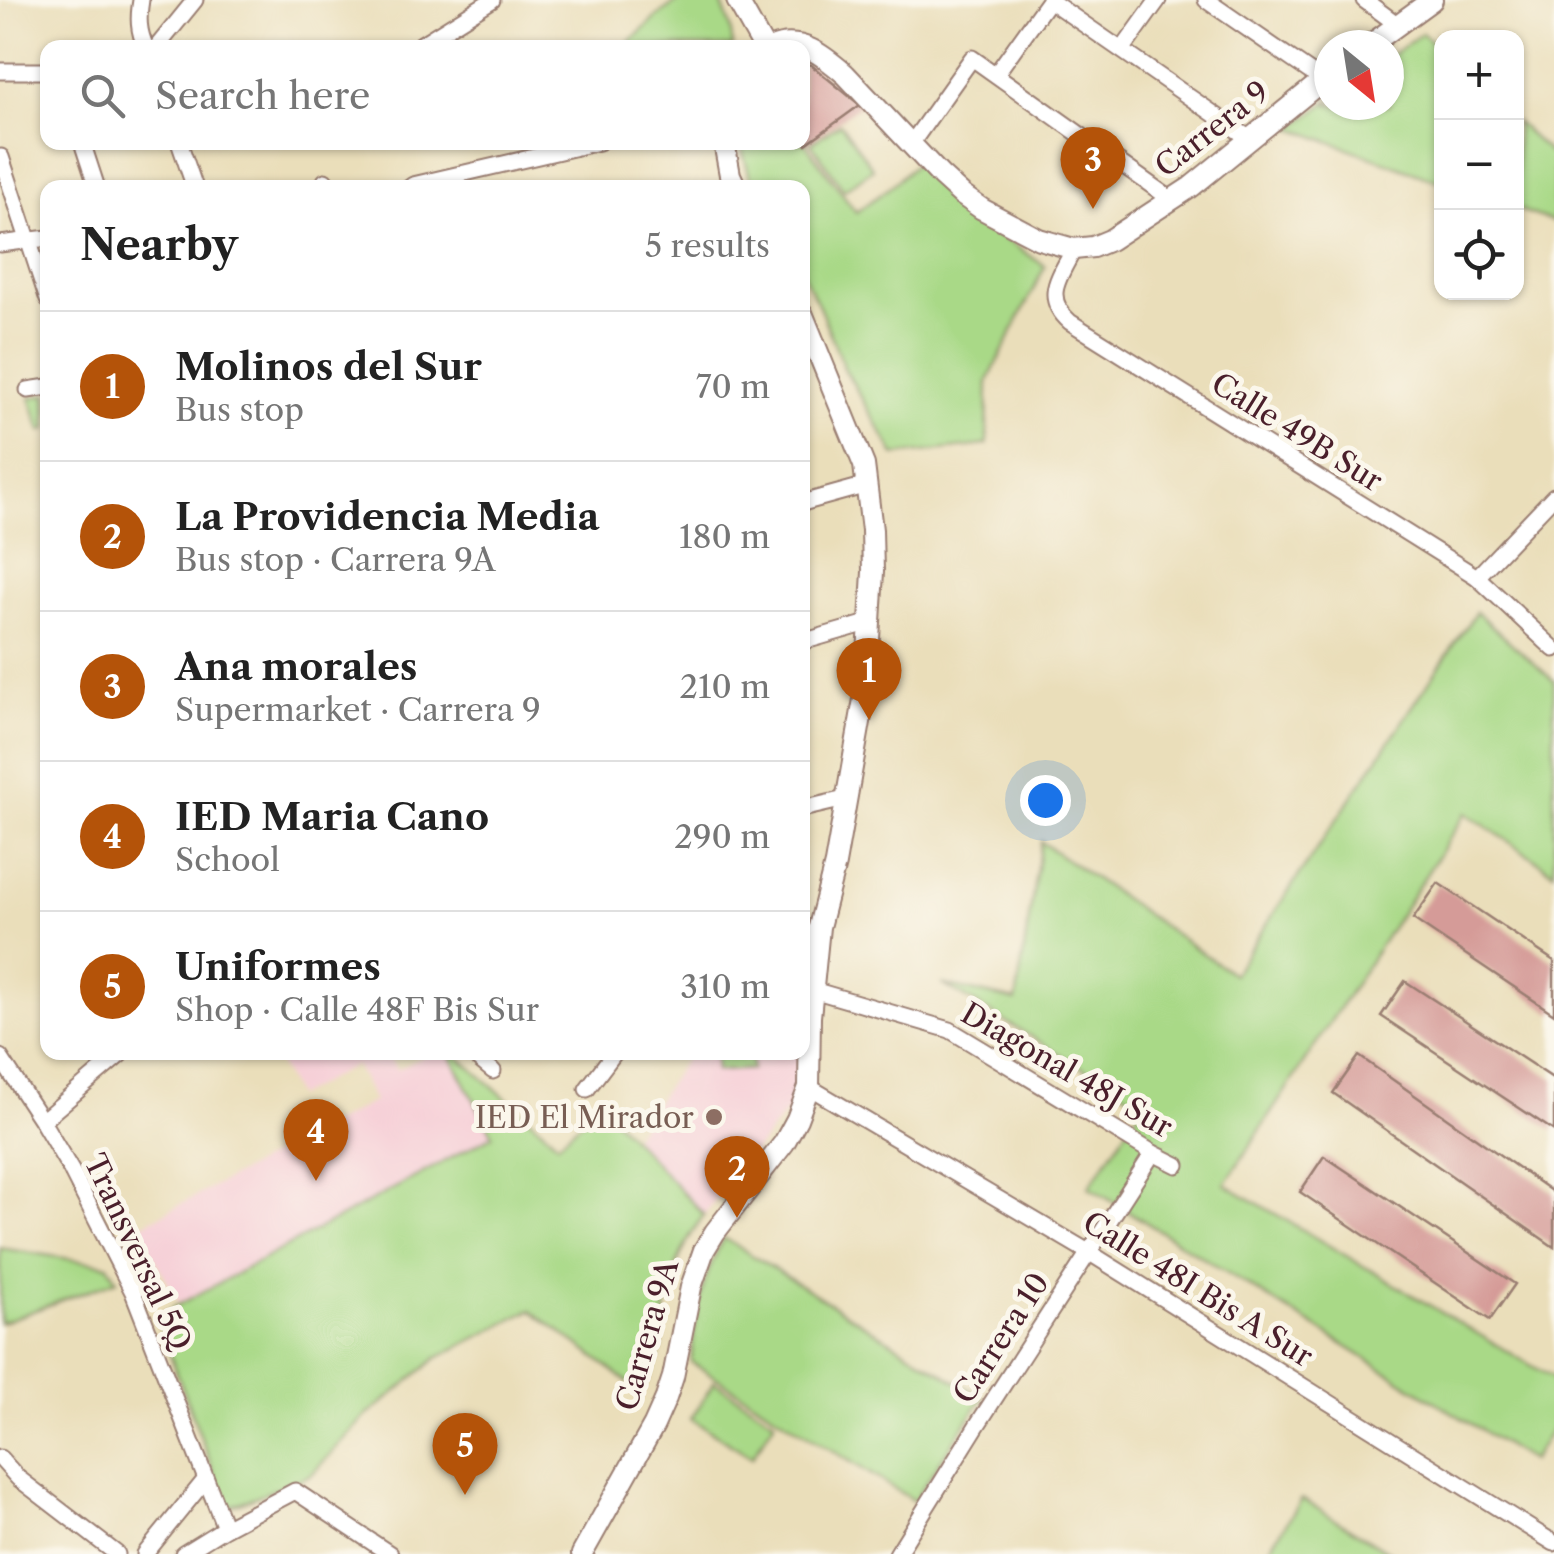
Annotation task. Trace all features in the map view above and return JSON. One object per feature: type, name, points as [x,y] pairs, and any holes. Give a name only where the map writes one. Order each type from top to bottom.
[{"type":"street","points":[[141,0],[139,31],[143,40]]},
{"type":"street","points":[[162,40],[195,0]]},
{"type":"street","points":[[428,40],[492,0]]},
{"type":"street","points":[[737,0],[760,40]]},
{"type":"street","points":[[996,74],[1049,0],[1250,139]]},
{"type":"street","points":[[1122,50],[1158,0]]},
{"type":"street","points":[[1206,0],[1314,69]]},
{"type":"street","points":[[1364,0],[1398,25]]},
{"type":"street","points":[[1391,30],[1432,0]]},
{"type":"street","points":[[810,48],[845,74],[962,195],[1039,239],[1074,249]]},
{"type":"street","points":[[912,144],[972,58],[1172,200]]},
{"type":"street","points":[[0,71],[40,71]]},
{"type":"street","name":"Carrera 9","points":[[1074,249],[1110,240],[1172,200],[1314,87]]},
{"type":"street","points":[[85,150],[94,180]]},
{"type":"street","points":[[182,150],[191,180]]},
{"type":"street","points":[[430,180],[563,150]]},
{"type":"street","points":[[725,150],[732,180]]},
{"type":"street","points":[[0,157],[40,275]]},
{"type":"street","points":[[0,244],[40,239]]},
{"type":"street","name":"Calle 49B Sur","points":[[1074,249],[1057,282],[1054,301],[1070,322],[1477,577],[1554,649]]},
{"type":"street","points":[[809,1088],[811,930],[834,864],[866,688],[872,622],[872,530],[864,466],[811,355]]},
{"type":"street","points":[[28,390],[40,388]]},
{"type":"street","points":[[810,500],[866,485]]},
{"type":"street","points":[[1477,577],[1554,496]]},
{"type":"street","points":[[810,640],[872,622]]},
{"type":"street","points":[[810,808],[845,799]]},
{"type":"street","name":"Diagonal 48J Sur","points":[[813,990],[950,1030],[1176,1165]]},
{"type":"street","name":"Transversal 5Q","points":[[0,1057],[42,1121],[134,1292],[224,1528]]},
{"type":"street","points":[[42,1121],[114,1060]]},
{"type":"street","points":[[479,1060],[493,1072]]},
{"type":"street","points":[[587,1089],[610,1060]]},
{"type":"street","name":"Calle 48I Bis A Sur","points":[[809,1088],[1090,1253],[1554,1544]]},
{"type":"street","name":"Carrera 9A","points":[[582,1554],[666,1398],[690,1287],[704,1250],[784,1143],[809,1088]]},
{"type":"street","name":"Carrera 10","points":[[898,1554],[1153,1154]]},
{"type":"street","points":[[0,1458],[18,1478],[116,1554]]},
{"type":"street","points":[[145,1554],[205,1480]]},
{"type":"street","points":[[183,1554],[295,1491],[390,1554]]},
{"type":"shaded area","points":[[277,1060],[391,1060],[397,1070],[416,1060],[453,1060],[493,1135],[179,1303],[138,1227],[374,1101],[355,1065],[296,1097]]},
{"type":"shaded area","name":"IED El Mirador","points":[[684,1060],[799,1060],[798,1097],[704,1215],[633,1137]]},
{"type":"green space","points":[[680,0],[720,0],[732,40],[632,40]]},
{"type":"green space","points":[[1422,33],[1434,44],[1434,179],[1292,128],[1314,112],[1314,120],[1404,120],[1404,46]]},
{"type":"green space","points":[[840,123],[873,169],[844,190],[811,143]]},
{"type":"green space","points":[[1524,129],[1554,157],[1554,222],[1524,211]]},
{"type":"green space","points":[[742,150],[810,150],[856,212],[917,162],[981,223],[1045,266],[988,381],[987,445],[895,455],[845,370],[810,289],[810,180],[751,180]]},
{"type":"green space","points":[[40,396],[40,428],[30,398]]},
{"type":"green space","points":[[1476,612],[1554,681],[1554,872],[1466,813],[1225,1184],[1554,1379],[1554,1426],[1531,1461],[1089,1187],[1144,1104],[942,984],[1016,1001],[1041,842],[1233,974]]},
{"type":"green space","points":[[453,1060],[462,1060],[558,1143],[600,1104],[704,1215],[675,1272],[661,1349],[641,1392],[531,1310],[437,1358],[364,1418],[311,1475],[227,1508],[156,1317],[493,1135]]},
{"type":"green space","points":[[715,1060],[751,1060],[752,1069],[716,1071]]},
{"type":"green space","points":[[724,1238],[983,1398],[914,1501],[691,1362],[700,1298]]},
{"type":"green space","points":[[0,1248],[108,1265],[117,1280],[0,1323]]},
{"type":"green space","points":[[714,1382],[775,1421],[752,1457],[691,1419]]},
{"type":"green space","points":[[1302,1499],[1392,1554],[1266,1554]]},
{"type":"building","points":[[810,65],[811,65],[860,105],[810,141]]},
{"type":"building","points":[[1438,883],[1554,961],[1554,1014],[1413,919]]},
{"type":"building","points":[[1405,981],[1554,1079],[1554,1131],[1381,1016]]},
{"type":"building","points":[[1359,1056],[1554,1193],[1554,1247],[1333,1093]]},
{"type":"building","points":[[1324,1156],[1515,1284],[1490,1320],[1300,1192]]},
{"type":"place","name":"Ana morales","points":[[1093,209]]},
{"type":"place","name":"Molinos del Sur","points":[[869,720]]},
{"type":"place","name":"IED El Mirador","points":[[714,1117]]},
{"type":"place","name":"IED Maria Cano","points":[[316,1181]]},
{"type":"place","name":"La Providencia Media","points":[[737,1218]]},
{"type":"place","name":"Uniformes","points":[[465,1495]]}]
